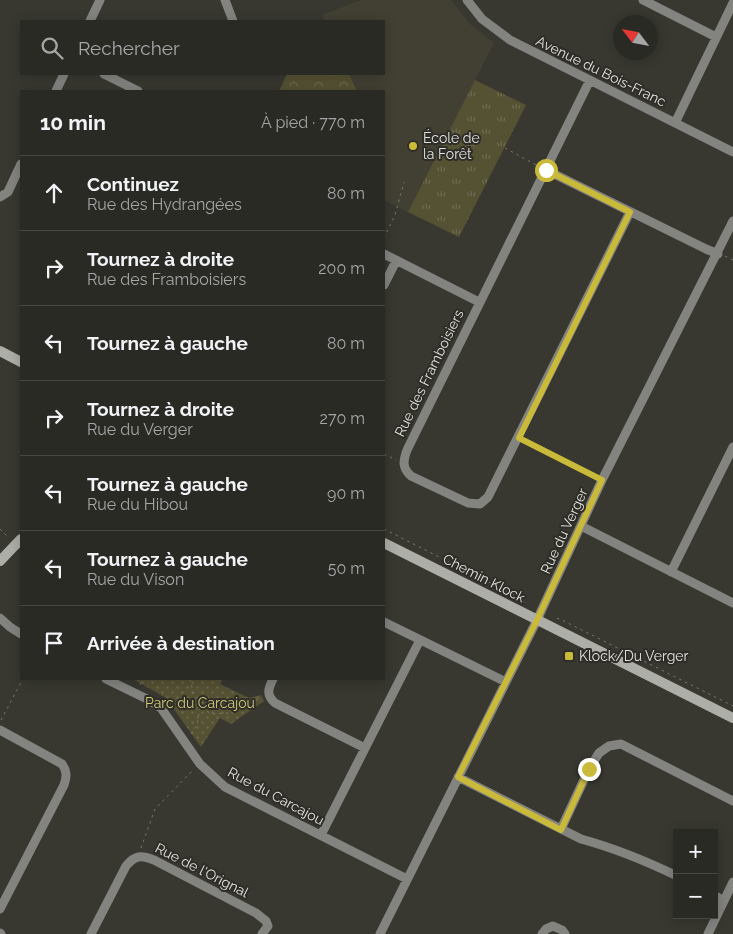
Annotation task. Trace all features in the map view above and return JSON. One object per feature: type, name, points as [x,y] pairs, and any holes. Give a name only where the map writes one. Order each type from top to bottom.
[{"type":"main road","points":[[0,351],[20,361]]},
{"type":"main road","points":[[0,561],[19,542]]},
{"type":"main road","name":"Chemin Klock","points":[[385,544],[733,718]]},
{"type":"street","points":[[90,20],[100,0]]},
{"type":"street","points":[[225,0],[233,20]]},
{"type":"street","name":"Avenue du Bois-Franc","points":[[467,0],[482,19],[510,40],[733,152]]},
{"type":"street","points":[[643,0],[716,36]]},
{"type":"street","points":[[675,123],[733,3]]},
{"type":"street","points":[[56,90],[64,75]]},
{"type":"street","points":[[106,75],[136,90]]},
{"type":"street","name":"Rue des Framboisiers","points":[[403,464],[407,450],[479,302],[590,80]]},
{"type":"street","points":[[0,197],[8,192],[20,166]]},
{"type":"street","points":[[546,170],[718,254]]},
{"type":"street","points":[[403,464],[406,472],[411,476],[468,503],[480,504],[492,492],[630,212]]},
{"type":"street","name":"Rue du Verger","points":[[380,934],[537,620],[602,480],[718,254],[733,221]]},
{"type":"street","points":[[385,255],[479,302]]},
{"type":"street","points":[[385,283],[396,261]]},
{"type":"street","points":[[671,572],[733,447]]},
{"type":"street","points":[[581,526],[733,602]]},
{"type":"street","points":[[0,618],[20,633]]},
{"type":"street","points":[[385,622],[506,682]]},
{"type":"street","points":[[321,835],[420,640]]},
{"type":"street","name":"Rue du Carcajou","points":[[108,680],[161,708],[200,764],[226,787],[407,879]]},
{"type":"street","points":[[273,680],[268,690],[270,699],[275,703],[365,748]]},
{"type":"street","points":[[0,730],[62,764],[66,770],[66,776],[64,785],[0,909]]},
{"type":"street","points":[[561,830],[589,769],[599,753],[609,746],[621,744],[733,801]]},
{"type":"street","points":[[458,777],[580,839],[650,863],[673,874]]},
{"type":"street","name":"Rue de l'Orignal","points":[[91,934],[126,866],[133,858],[139,856],[154,860],[256,913],[266,921],[268,926],[262,934]]},
{"type":"street","points":[[708,934],[733,882]]},
{"type":"street","points":[[718,897],[724,901]]},
{"type":"street","points":[[542,934],[546,929],[553,926],[562,930],[565,934]]},
{"type":"path","points":[[505,148],[546,170]]},
{"type":"path","points":[[385,236],[395,215],[404,182]]},
{"type":"path","points":[[519,438],[602,480]]},
{"type":"path","points":[[385,455],[403,464]]},
{"type":"path","points":[[0,529],[19,542]]},
{"type":"path","points":[[385,530],[518,597],[529,606]]},
{"type":"path","points":[[555,618],[733,706]]},
{"type":"path","points":[[0,723],[22,680]]},
{"type":"path","points":[[190,680],[196,704],[211,714],[228,713],[269,695]]},
{"type":"path","points":[[183,741],[189,737],[197,726],[200,707]]},
{"type":"path","points":[[139,856],[155,809],[200,764]]},
{"type":"shaded area","name":"École de la Forêt","points":[[361,0],[451,0],[470,24],[494,43],[408,212],[385,200],[385,90],[357,90],[349,75],[385,75],[385,20],[324,20],[322,15]]},
{"type":"green space","points":[[287,75],[349,75],[357,90],[279,90]]},
{"type":"green space","points":[[475,80],[526,105],[459,237],[408,212]]},
{"type":"green space","name":"Parc du Carcajou","points":[[135,680],[222,680],[220,684],[249,698],[261,695],[264,701],[231,724],[220,718],[201,747],[166,698]]},
{"type":"place","name":"École de la Forêt","points":[[413,146]]},
{"type":"place","name":"Klock/Du Verger","points":[[569,656]]},
{"type":"route","points":[[546,170],[630,212],[519,438],[602,480],[537,620],[458,777],[561,830],[589,769]]}]
